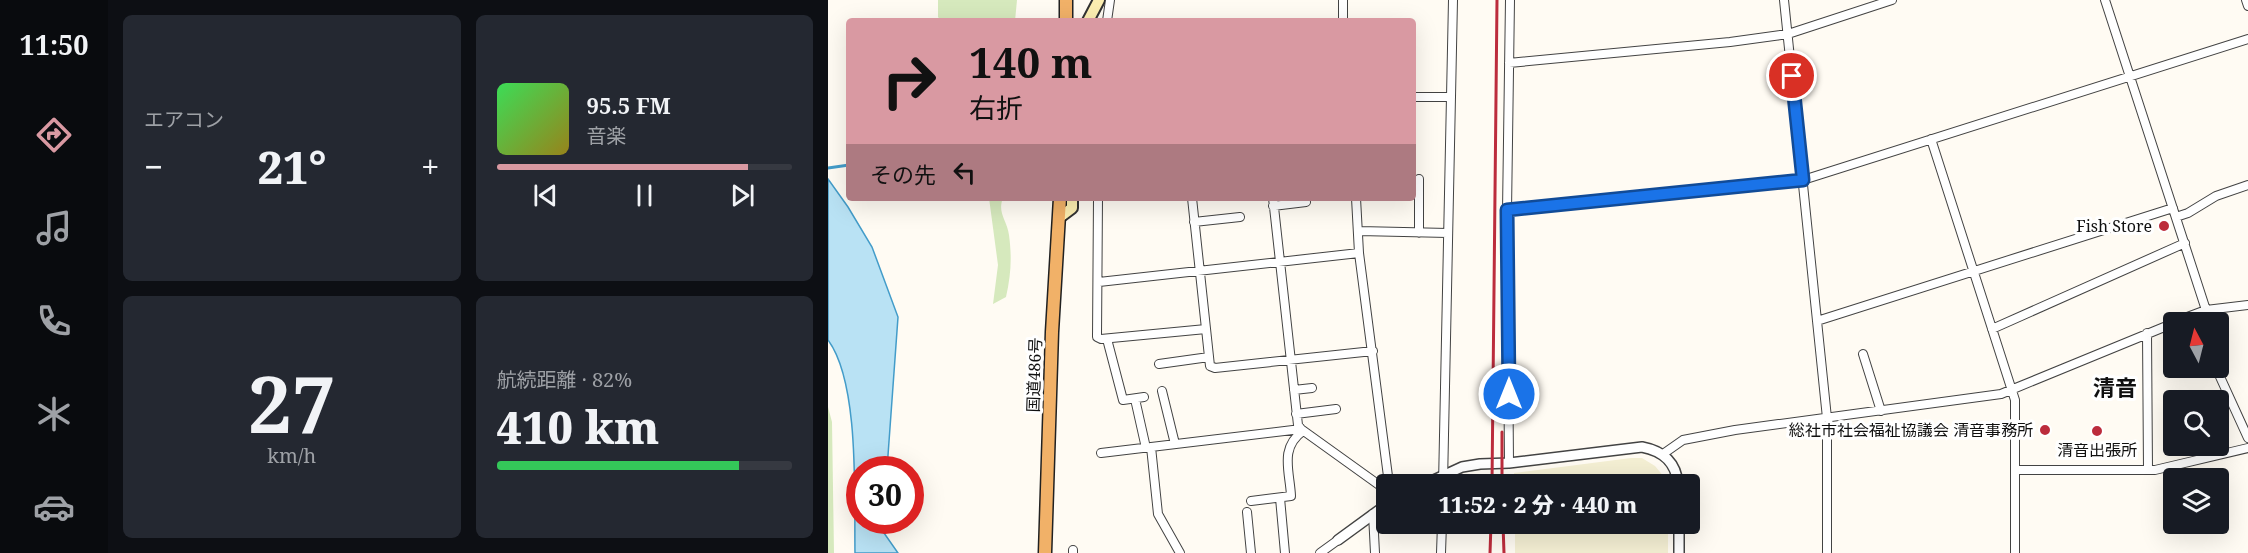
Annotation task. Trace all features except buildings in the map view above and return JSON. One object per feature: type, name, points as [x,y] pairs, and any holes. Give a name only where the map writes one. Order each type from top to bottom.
[{"type":"highway","points":[[1066,0],[1066,18]]},
{"type":"highway","name":"国道486号","points":[[1045,553],[1052,332],[1060,201]]},
{"type":"main road","points":[[1089,18],[1090,0]]},
{"type":"main road","points":[[1090,18],[1099,0]]},
{"type":"main road","points":[[1060,217],[1072,208],[1072,201]]},
{"type":"street","points":[[1107,18],[1110,0]]},
{"type":"street","points":[[1342,0],[1343,18]]},
{"type":"street","points":[[1443,474],[1453,0]]},
{"type":"street","points":[[1509,463],[1507,210],[1510,0]]},
{"type":"street","points":[[1784,0],[1827,418],[1827,553]]},
{"type":"street","points":[[1509,63],[1730,42],[1788,34],[1892,0]]},
{"type":"street","points":[[2106,0],[2206,310]]},
{"type":"street","points":[[2246,0],[2248,6]]},
{"type":"street","points":[[1507,210],[1803,180],[2248,39]]},
{"type":"street","points":[[1416,97],[1451,97]]},
{"type":"street","points":[[1931,139],[2015,400],[2015,553]]},
{"type":"street","points":[[1419,179],[1419,232]]},
{"type":"street","points":[[2176,217],[2188,213],[2216,195],[2248,185]]},
{"type":"street","points":[[1098,201],[1097,337],[1107,339],[1206,329]]},
{"type":"street","points":[[1192,201],[1210,366],[1215,368],[1372,351]]},
{"type":"street","points":[[1356,201],[1359,253],[1388,474]]},
{"type":"street","points":[[1306,202],[1273,202],[1296,414],[1302,430],[1376,483]]},
{"type":"street","points":[[1817,321],[2173,208]]},
{"type":"street","points":[[1194,222],[1240,217]]},
{"type":"street","points":[[1359,231],[1448,233]]},
{"type":"street","points":[[1992,329],[2185,243]]},
{"type":"street","points":[[1099,282],[1359,253]]},
{"type":"street","points":[[2203,312],[2248,305]]},
{"type":"street","points":[[1663,454],[1683,440],[1735,430],[2012,391],[2163,326]]},
{"type":"street","points":[[2147,333],[2148,470]]},
{"type":"street","points":[[1107,339],[1123,400],[1144,397]]},
{"type":"street","points":[[1863,354],[1881,411]]},
{"type":"street","points":[[1159,364],[1209,357]]},
{"type":"street","points":[[2221,378],[2248,438]]},
{"type":"street","points":[[1294,390],[1312,388]]},
{"type":"street","points":[[1162,391],[1175,444]]},
{"type":"street","points":[[1135,399],[1148,447],[1158,514],[1180,553]]},
{"type":"street","points":[[1296,414],[1336,409]]},
{"type":"street","points":[[1101,453],[1302,430]]},
{"type":"street","points":[[1251,501],[1291,496],[1287,454],[1302,430]]},
{"type":"street","points":[[1452,474],[1462,467],[1480,464],[1509,463],[1642,447],[1663,454],[1676,474]]},
{"type":"street","points":[[2015,470],[2148,470],[2248,448]]},
{"type":"street","points":[[1280,498],[1285,553]]},
{"type":"street","points":[[1247,512],[1251,553]]},
{"type":"street","points":[[1320,553],[1376,512]]},
{"type":"street","points":[[1373,514],[1374,553]]},
{"type":"street","points":[[1441,553],[1442,534]]},
{"type":"street","points":[[1679,534],[1679,553]]},
{"type":"shaded area","points":[[1642,458],[1655,466],[1662,474],[1514,474]]},
{"type":"shaded area","points":[[1515,534],[1668,534],[1668,553],[1515,553]]},
{"type":"green space","points":[[938,0],[1017,0],[1015,18],[938,17]]},
{"type":"green space","points":[[989,201],[1002,201],[1001,208],[1008,230],[1010,251],[1010,274],[1006,297],[993,304],[998,265]]},
{"type":"green space","points":[[828,407],[832,422],[834,553],[828,553]]},
{"type":"water","points":[[828,179],[872,247],[898,317],[888,456],[853,456],[846,384],[838,359],[828,340]]},
{"type":"water","points":[[855,534],[885,534],[898,553],[855,553]]},
{"type":"waterway","points":[[828,168],[846,165]]},
{"type":"railway","points":[[1492,474],[1497,0]]},
{"type":"railway","points":[[1502,432],[1502,474]]},
{"type":"railway","points":[[1490,553],[1491,534]]},
{"type":"railway","points":[[1503,534],[1504,553]]},
{"type":"place","name":"Fish Store","points":[[2164,226]]},
{"type":"place","name":"総社市社会福祉協議会 清音事務所","points":[[2045,430]]},
{"type":"place","name":"清音出張所","points":[[2097,431]]},
{"type":"district","name":"清音","points":[[2115,387]]},
{"type":"route","points":[[1509,394],[1507,210],[1803,180],[1792,76]]}]
